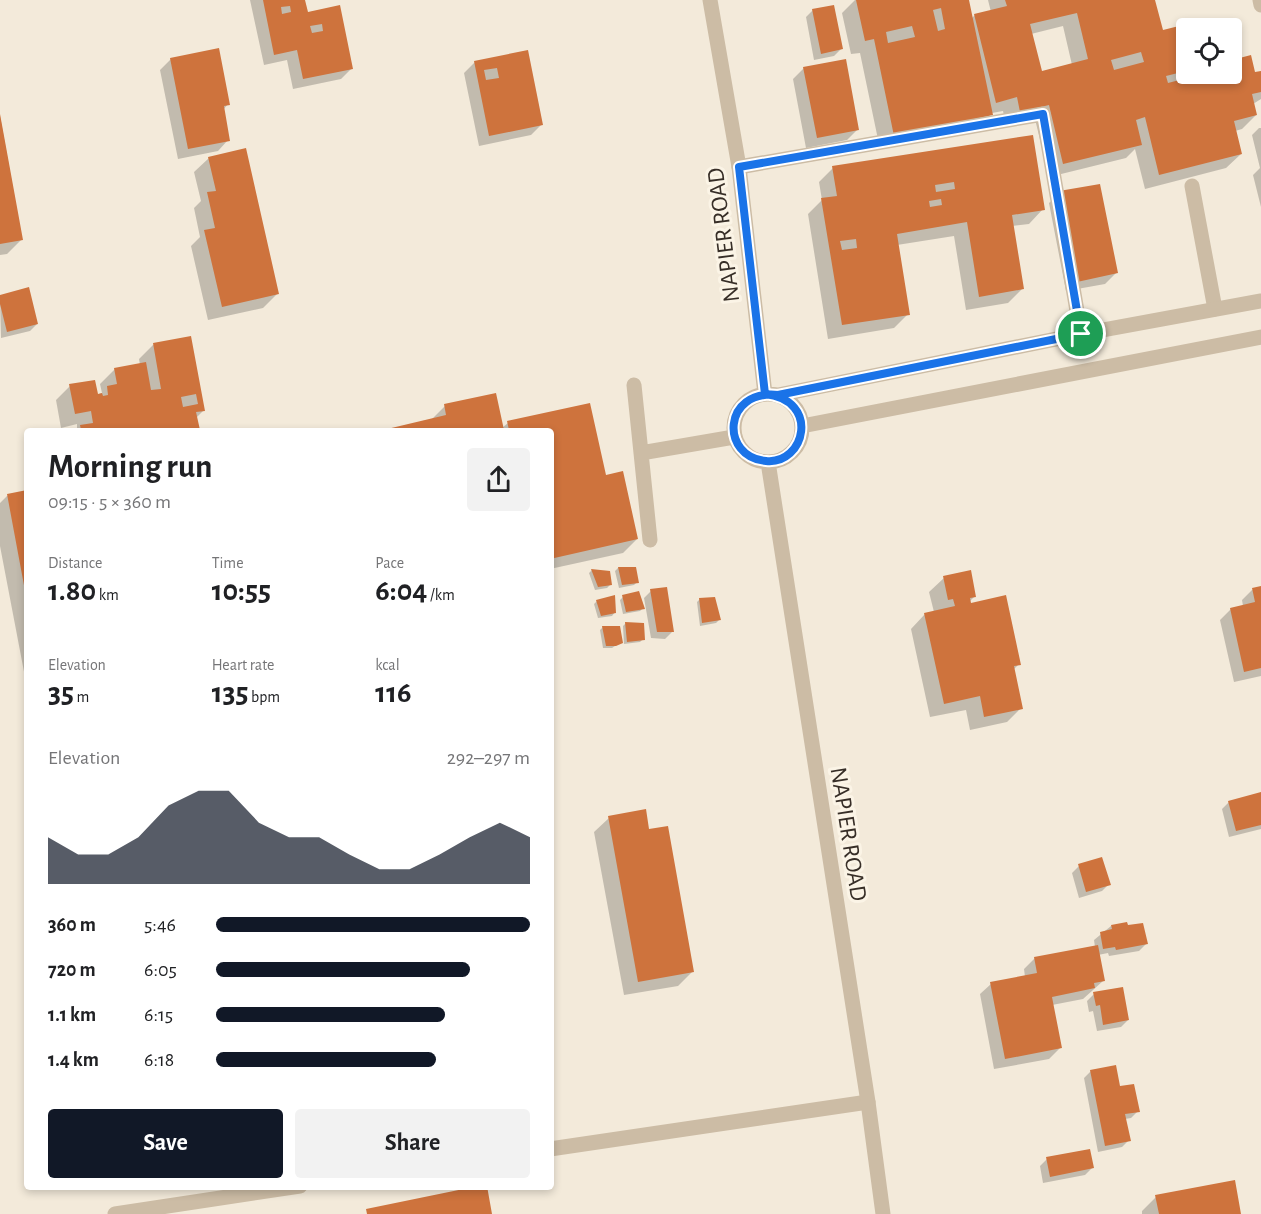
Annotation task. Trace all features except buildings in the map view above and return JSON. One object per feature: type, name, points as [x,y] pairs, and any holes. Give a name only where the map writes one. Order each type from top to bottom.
[{"type":"street","name":"NAPIER ROAD","points":[[710,0],[739,167],[772,394]]},
{"type":"street","points":[[1260,0],[1261,5]]},
{"type":"street","points":[[739,167],[1043,114],[1081,334]]},
{"type":"street","points":[[1192,186],[1215,309]]},
{"type":"street","points":[[772,394],[790,402],[799,413],[802,426],[798,444],[786,457],[768,462],[754,459],[741,450],[734,436],[734,422],[739,408],[751,398],[1081,334],[1261,301]]},
{"type":"street","points":[[802,426],[1261,337]]},
{"type":"street","points":[[634,385],[650,540]]},
{"type":"street","points":[[641,453],[734,436]]},
{"type":"street","name":"NAPIER ROAD","points":[[768,462],[868,1102],[883,1214]]},
{"type":"street","points":[[554,1148],[868,1102]]},
{"type":"street","points":[[115,1214],[274,1190]]},
{"type":"route","points":[[1081,334],[778,395],[765,394],[751,398],[739,408],[734,422],[734,436],[741,450],[754,459],[768,462],[786,457],[798,444],[802,426],[799,413],[790,402],[778,395],[765,394],[739,167],[1043,114],[1081,334]]}]
